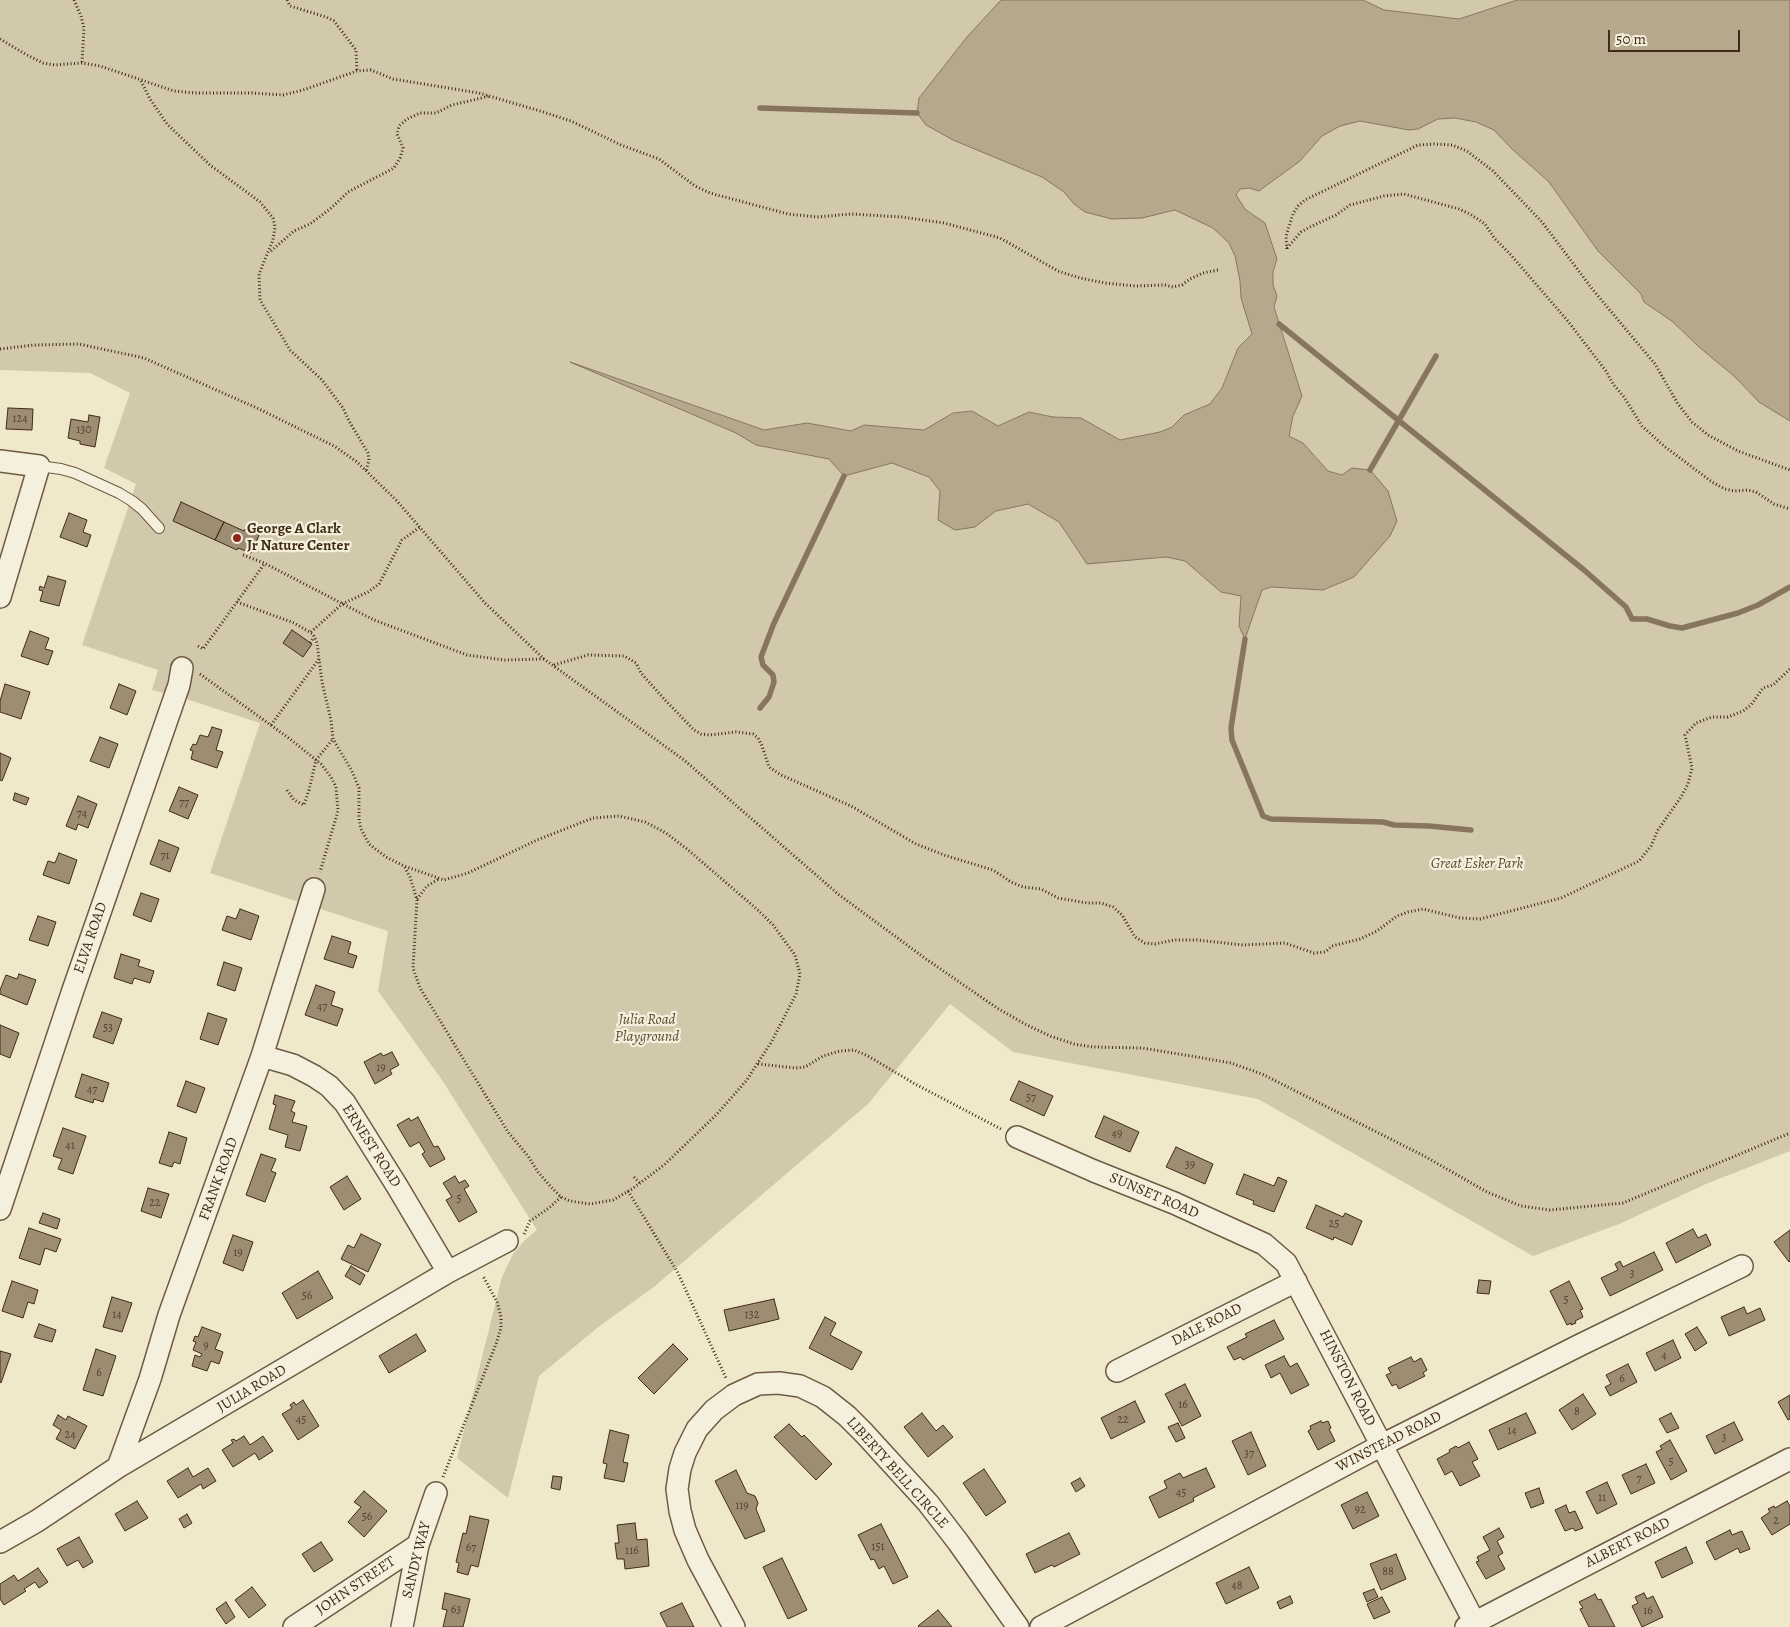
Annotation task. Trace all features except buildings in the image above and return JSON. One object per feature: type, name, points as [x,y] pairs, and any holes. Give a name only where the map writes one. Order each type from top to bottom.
[{"type":"street","points":[[0,461],[38,466],[0,597]]},
{"type":"street","name":"ELVA ROAD","points":[[0,1209],[73,990],[179,685],[187,668]]},
{"type":"street","name":"FRANK ROAD","points":[[118,1467],[150,1379],[169,1315],[262,1056],[314,889]]},
{"type":"street","name":"ERNEST ROAD","points":[[262,1056],[293,1066],[314,1076],[329,1086],[345,1103],[448,1272]]},
{"type":"street","name":"SUNSET ROAD","points":[[1017,1137],[1094,1171],[1174,1203],[1264,1244],[1286,1262]]},
{"type":"street","name":"JULIA ROAD","points":[[0,1542],[37,1521],[118,1467],[448,1272],[516,1237]]},
{"type":"street","name":"HINSTON ROAD","points":[[1286,1262],[1382,1445],[1472,1626]]},
{"type":"street","name":"WINSTEAD ROAD","points":[[1041,1627],[1382,1445],[1742,1266]]},
{"type":"street","name":"DALE ROAD","points":[[1118,1371],[1296,1281]]},
{"type":"street","name":"LIBERTY BELL CIRCLE","points":[[734,1627],[698,1560],[685,1530],[677,1488],[680,1469],[685,1453],[697,1429],[714,1410],[734,1395],[758,1384],[779,1383],[800,1386],[823,1397],[847,1416],[928,1503],[1018,1627]]},
{"type":"street","name":"ALBERT ROAD","points":[[1472,1626],[1790,1460]]},
{"type":"street","name":"SANDY WAY","points":[[402,1627],[418,1545],[436,1494]]},
{"type":"street","name":"JOHN STREET","points":[[294,1627],[418,1545]]},
{"type":"lane","points":[[38,466],[76,473],[119,493],[132,501],[159,528]]},
{"type":"path","points":[[74,0],[84,28],[82,63]]},
{"type":"path","points":[[287,0],[290,6],[334,21],[356,50],[357,71]]},
{"type":"path","points":[[0,39],[43,63],[55,65],[82,63],[100,66],[174,91],[283,95],[357,71],[371,70],[393,79],[444,86],[491,96],[571,121],[621,145],[659,159],[695,186],[710,193],[788,214],[817,216],[851,214],[902,217],[944,223],[1000,238],[1058,271],[1105,283],[1135,286],[1165,285],[1173,287],[1182,285],[1203,273],[1218,270]]},
{"type":"path","points":[[141,81],[150,99],[167,124],[210,165],[260,202],[273,218],[275,227],[269,253],[259,274],[260,300],[290,350],[322,380],[343,408],[368,453],[369,460],[366,470]]},
{"type":"path","points":[[269,253],[294,231],[310,224],[330,209],[348,192],[394,168],[403,148],[397,134],[399,126],[407,119],[420,113],[436,113],[452,105],[491,96]]},
{"type":"path","points":[[1790,470],[1738,451],[1708,435],[1692,422],[1678,404],[1655,364],[1593,290],[1542,222],[1493,171],[1467,151],[1452,145],[1418,145],[1305,200],[1293,214],[1286,236],[1287,249],[1301,232],[1336,216],[1350,205],[1384,196],[1404,194],[1459,209],[1478,219],[1485,224],[1495,239],[1567,320],[1606,371],[1642,426],[1664,446],[1712,482],[1725,489],[1756,492],[1774,504],[1790,509]]},
{"type":"path","points":[[0,349],[34,345],[79,344],[144,358],[257,408],[334,446],[366,470],[397,501],[485,603],[544,659],[684,760],[838,894],[926,959],[997,1008],[1050,1036],[1074,1044],[1142,1048],[1231,1063],[1262,1074],[1426,1157],[1487,1192],[1521,1206],[1550,1210],[1623,1203],[1790,1133]]},
{"type":"path","points":[[310,632],[342,604],[368,592],[379,584],[402,540],[420,527]]},
{"type":"path","points":[[243,555],[265,563],[374,620],[467,655],[504,660],[544,659]]},
{"type":"path","points":[[198,646],[203,649],[265,563]]},
{"type":"path","points":[[237,602],[294,623],[315,636],[333,739],[357,781],[359,820],[364,836],[369,844],[381,853],[404,866],[439,879],[456,878],[537,840],[593,818],[619,816],[645,822],[655,826],[687,849],[773,925],[795,955],[800,974],[796,994],[786,1017],[746,1082],[711,1120],[664,1165],[613,1200],[590,1204],[570,1201],[561,1197],[538,1172],[528,1156],[508,1132],[420,988],[413,968],[417,900],[410,876],[404,866]]},
{"type":"path","points":[[310,642],[315,636]]},
{"type":"path","points":[[553,665],[588,655],[624,656],[636,663],[641,673],[665,700],[694,730],[701,734],[710,735],[736,732],[753,734],[758,738],[762,746],[769,767],[781,775],[851,806],[916,844],[993,870],[1023,887],[1040,889],[1058,898],[1087,903],[1101,903],[1113,907],[1122,915],[1135,937],[1144,943],[1156,944],[1174,940],[1197,940],[1243,945],[1284,943],[1314,952],[1325,952],[1332,946],[1360,939],[1377,931],[1397,916],[1415,910],[1423,909],[1460,918],[1480,919],[1561,898],[1639,862],[1688,784],[1692,768],[1685,735],[1696,723],[1712,717],[1728,717],[1743,711],[1751,705],[1763,688],[1773,685],[1790,669]]},
{"type":"path","points":[[271,725],[319,659]]},
{"type":"path","points":[[187,668],[271,725],[316,760],[331,777],[336,786],[338,805],[333,831],[314,889]]},
{"type":"path","points":[[287,790],[294,800],[304,805],[316,760],[333,739]]},
{"type":"path","points":[[417,900],[427,886],[439,879]]},
{"type":"path","points":[[758,1064],[796,1068],[805,1067],[823,1056],[840,1051],[854,1050],[1017,1137]]},
{"type":"path","points":[[634,1177],[640,1183]]},
{"type":"path","points":[[628,1191],[678,1273],[734,1395]]},
{"type":"path","points":[[516,1237],[530,1221],[561,1197]]},
{"type":"path","points":[[436,1494],[501,1328],[501,1317],[497,1302],[473,1258]]},
{"type":"green space","name":"Great Esker Park","points":[[0,0],[1001,0],[967,37],[919,98],[917,113],[953,140],[1042,177],[1064,192],[1074,204],[1085,212],[1112,219],[1142,218],[1175,210],[1213,228],[1229,243],[1235,256],[1241,298],[1252,334],[1238,348],[1222,388],[1210,404],[1184,415],[1172,427],[1160,432],[1120,440],[1081,419],[1053,417],[1029,412],[998,426],[972,411],[953,413],[924,430],[864,425],[851,431],[807,423],[764,430],[580,366],[736,433],[756,445],[830,459],[844,476],[892,463],[930,477],[940,491],[938,520],[975,527],[996,511],[1028,504],[1059,522],[1087,563],[1166,557],[1185,561],[1221,592],[1241,596],[1239,626],[1245,639],[1262,590],[1271,587],[1323,590],[1354,577],[1390,536],[1388,491],[1381,484],[1328,471],[1303,443],[1289,436],[1293,416],[1302,396],[1274,307],[1277,296],[1273,285],[1273,272],[1277,259],[1272,249],[1268,231],[1256,216],[1245,209],[1236,196],[1240,189],[1249,188],[1259,191],[1300,161],[1322,136],[1340,126],[1360,120],[1409,130],[1418,129],[1438,119],[1455,118],[1476,122],[1494,130],[1549,182],[1598,251],[1641,294],[1644,302],[1673,322],[1734,376],[1759,402],[1790,421],[1790,1151],[1706,1184],[1619,1224],[1533,1256],[1258,1099],[1013,1052],[950,1004],[868,1104],[655,1286],[597,1328],[539,1376],[508,1498],[457,1458],[502,1277],[513,1254],[537,1230],[442,1080],[378,991],[388,931],[210,873],[260,723],[152,690],[158,670],[82,645],[136,484],[104,468],[130,393],[90,373],[0,370]]},
{"type":"green space","points":[[1363,0],[1517,0],[1459,19],[1384,10]]},
{"type":"shaded area","points":[[1001,0],[1363,0],[1384,10],[1459,19],[1517,0],[1790,0],[1790,421],[1759,402],[1734,376],[1673,322],[1644,302],[1641,294],[1598,251],[1549,182],[1494,130],[1476,122],[1455,118],[1438,119],[1418,129],[1409,130],[1360,121],[1340,126],[1322,136],[1300,161],[1259,191],[1249,188],[1240,189],[1236,195],[1245,209],[1265,223],[1277,259],[1273,272],[1273,285],[1277,296],[1274,307],[1302,396],[1293,416],[1289,436],[1303,443],[1328,471],[1342,475],[1352,468],[1370,470],[1388,491],[1397,521],[1390,536],[1354,577],[1323,590],[1271,587],[1262,590],[1245,639],[1239,626],[1241,596],[1221,592],[1185,561],[1166,557],[1087,564],[1059,522],[1028,504],[996,511],[975,527],[955,530],[938,520],[940,491],[929,477],[892,463],[844,476],[829,459],[756,445],[736,433],[570,362],[764,430],[807,423],[851,431],[864,425],[924,430],[953,413],[972,411],[998,426],[1029,412],[1053,417],[1081,418],[1120,440],[1160,432],[1172,427],[1184,415],[1210,404],[1222,388],[1238,348],[1252,334],[1241,298],[1235,256],[1229,243],[1213,228],[1175,210],[1142,218],[1112,219],[1085,212],[1074,204],[1064,192],[1042,177],[953,140],[926,125],[917,113],[919,98],[967,37]]},
{"type":"waterway","points":[[760,108],[917,113]]},
{"type":"waterway","points":[[1279,324],[1584,570],[1626,607],[1632,619],[1647,619],[1682,628],[1738,613],[1758,605],[1790,587]]},
{"type":"waterway","points":[[1370,470],[1436,356]]},
{"type":"waterway","points":[[760,708],[769,697],[774,682],[773,675],[763,665],[761,657],[774,623],[844,476]]},
{"type":"waterway","points":[[1245,639],[1231,728],[1232,740],[1263,816],[1271,819],[1383,822],[1394,825],[1471,830]]},
{"type":"place","name":"George A Clark Jr Nature Center","points":[[237,538]]},
{"type":"park label","name":"Julia Road Playground","points":[[647,1028]]}]
